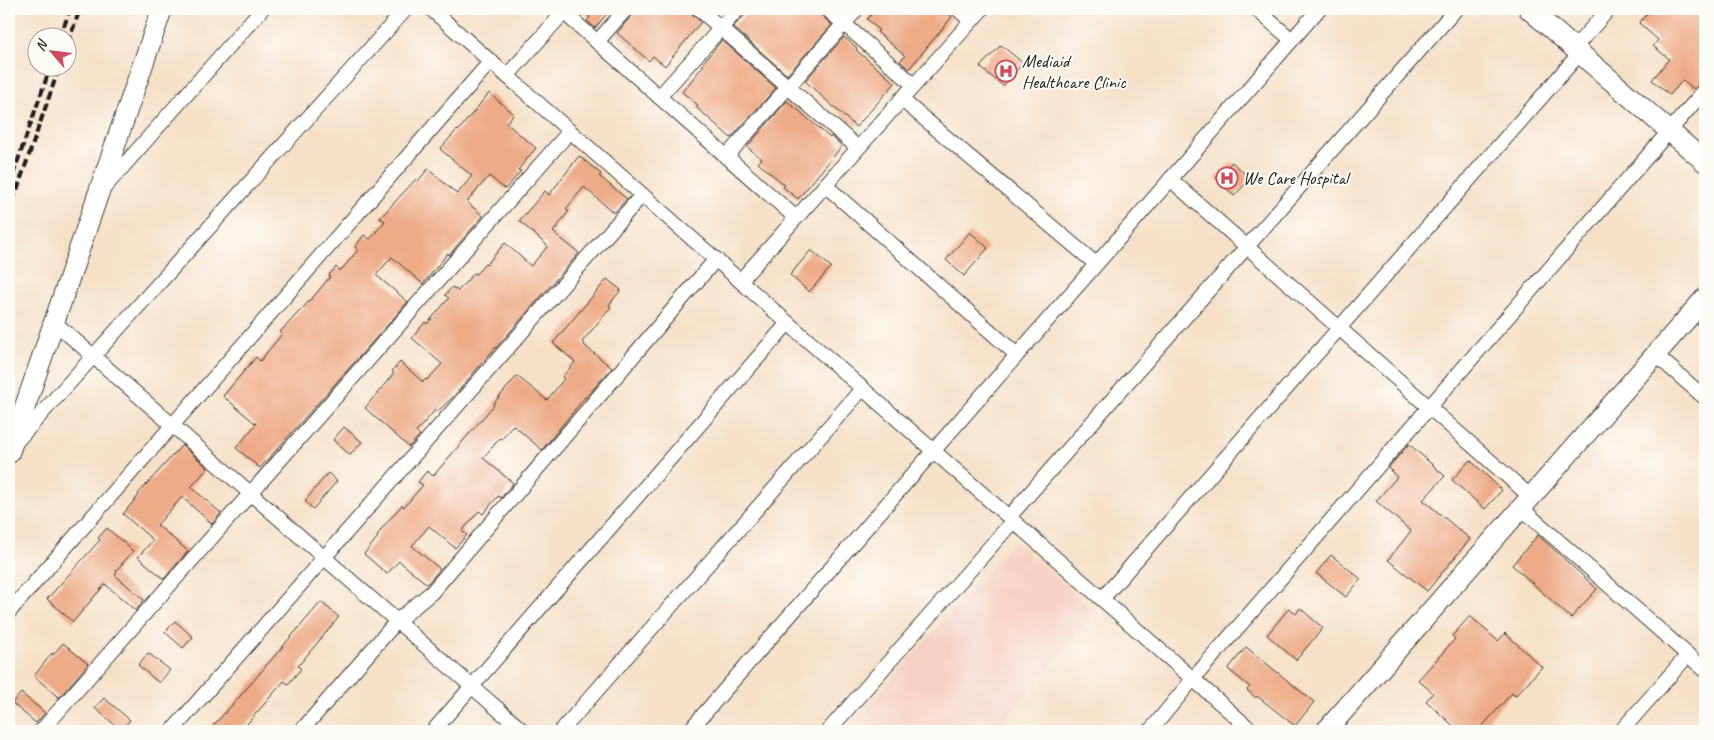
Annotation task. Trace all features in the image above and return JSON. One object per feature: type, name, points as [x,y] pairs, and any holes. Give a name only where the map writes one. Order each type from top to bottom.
[{"type":"street","points":[[10,450],[162,9]]},
{"type":"street","points":[[98,194],[262,9]]},
{"type":"street","points":[[10,450],[406,9]]},
{"type":"street","points":[[431,9],[1252,731]]},
{"type":"street","points":[[597,42],[626,9]]},
{"type":"street","points":[[700,9],[858,148]]},
{"type":"street","points":[[660,97],[738,9]]},
{"type":"street","points":[[827,9],[914,85]]},
{"type":"street","points":[[726,157],[857,9]]},
{"type":"street","points":[[958,9],[971,21]]},
{"type":"street","points":[[740,281],[982,9]]},
{"type":"street","points":[[1256,9],[1292,40]]},
{"type":"street","points":[[689,731],[1319,9]]},
{"type":"street","points":[[828,731],[1456,9]]},
{"type":"street","points":[[1529,9],[1705,162]]},
{"type":"street","points":[[1102,599],[1339,328],[1577,51],[1609,9]]},
{"type":"street","points":[[507,76],[562,10],[796,218]]},
{"type":"street","points":[[9,612],[491,61]]},
{"type":"street","points":[[1150,731],[1193,679],[1705,90]]},
{"type":"street","points":[[902,99],[1096,264]]},
{"type":"street","points":[[41,731],[570,131]]},
{"type":"street","points":[[1170,179],[1429,407],[1526,503],[1705,670]]},
{"type":"street","points":[[825,185],[1018,355]]},
{"type":"street","points":[[172,731],[642,195]]},
{"type":"street","points":[[301,731],[397,621],[432,592],[716,259]]},
{"type":"street","points":[[1326,731],[1705,298]]},
{"type":"street","points":[[54,322],[523,731]]},
{"type":"street","points":[[433,731],[788,323]]},
{"type":"street","points":[[1656,355],[1705,398]]},
{"type":"street","points":[[561,731],[863,388]]},
{"type":"street","points":[[1621,731],[1688,654]]},
{"type":"shaded area","points":[[1014,541],[1096,612],[995,731],[846,731]]},
{"type":"building","points":[[580,9],[611,9],[595,28],[587,21],[590,17]]},
{"type":"building","points":[[637,9],[690,9],[693,15],[701,22],[665,66],[653,56],[649,61],[617,33]]},
{"type":"building","points":[[747,9],[818,9],[821,15],[832,25],[787,75],[733,27],[745,15]]},
{"type":"building","points":[[876,9],[943,9],[952,17],[909,69],[900,61],[905,56],[877,32],[879,30],[867,19]]},
{"type":"building","points":[[1651,9],[1705,9],[1705,81],[1694,89],[1683,80],[1670,95],[1652,80],[1669,59],[1653,46],[1658,40],[1639,23]]},
{"type":"building","points":[[844,37],[857,48],[856,50],[895,83],[856,127],[805,81]]},
{"type":"building","points":[[722,40],[776,88],[731,138],[682,92]]},
{"type":"building","points":[[1001,45],[1023,63],[1003,86],[980,67]]},
{"type":"building","points":[[489,93],[514,114],[506,123],[536,148],[518,170],[521,171],[505,189],[489,176],[467,202],[483,216],[449,255],[448,253],[423,284],[392,257],[376,275],[408,302],[260,468],[236,448],[256,424],[223,396],[256,357],[260,361],[282,334],[280,332],[314,296],[336,267],[339,270],[342,269],[358,250],[355,247],[364,235],[370,239],[385,221],[380,218],[416,179],[418,181],[428,169],[457,194],[472,176],[440,149],[458,131]]},
{"type":"building","points":[[787,101],[842,146],[798,199],[783,187],[785,185],[758,163],[762,159],[747,147]]},
{"type":"building","points":[[579,156],[601,174],[599,176],[627,199],[614,213],[584,187],[566,209],[569,211],[553,232],[579,253],[454,396],[437,412],[435,410],[416,432],[420,435],[409,447],[365,408],[394,373],[392,371],[400,362],[423,382],[442,364],[412,338],[425,322],[427,324],[449,298],[445,295],[452,287],[458,291],[474,273],[476,274],[486,265],[505,243],[531,266],[548,246],[519,221],[545,191],[549,195]]},
{"type":"building","points":[[1232,162],[1250,179],[1234,196],[1216,178]]},
{"type":"building","points":[[970,232],[988,248],[964,276],[946,260]]},
{"type":"building","points":[[811,250],[831,267],[809,292],[790,275]]},
{"type":"building","points":[[607,279],[621,290],[609,305],[611,307],[582,342],[612,368],[585,397],[542,450],[513,425],[502,439],[500,438],[483,458],[513,483],[501,498],[498,496],[483,514],[479,511],[462,531],[467,535],[455,548],[429,526],[412,546],[440,569],[427,584],[399,561],[387,574],[364,554],[378,537],[382,528],[423,485],[418,482],[427,471],[433,476],[517,376],[547,400],[564,379],[562,377],[575,362],[553,343]]},
{"type":"building","points":[[344,427],[362,442],[350,455],[333,440]]},
{"type":"building","points":[[1409,444],[1445,476],[1423,500],[1470,539],[1427,591],[1388,560],[1411,531],[1376,501],[1397,477],[1388,468]]},
{"type":"building","points":[[182,445],[208,468],[191,487],[221,513],[212,524],[182,497],[157,525],[188,551],[164,579],[138,557],[153,540],[123,514],[138,494]]},
{"type":"building","points":[[1470,460],[1502,490],[1485,509],[1452,480]]},
{"type":"building","points":[[328,473],[337,481],[313,509],[305,501]]},
{"type":"building","points":[[107,528],[133,551],[116,571],[115,575],[144,600],[136,611],[105,584],[73,622],[47,599],[100,540],[98,538]]},
{"type":"building","points":[[1538,535],[1597,589],[1571,618],[1512,565]]},
{"type":"building","points":[[1331,555],[1361,579],[1346,597],[1316,573]]},
{"type":"building","points":[[321,602],[339,617],[298,666],[301,669],[288,684],[284,681],[241,731],[208,731],[235,702]]},
{"type":"building","points":[[1289,608],[1296,614],[1300,608],[1323,628],[1296,660],[1267,635]]},
{"type":"building","points":[[1470,616],[1498,641],[1505,633],[1542,667],[1515,696],[1512,693],[1478,731],[1459,731],[1426,701],[1433,693],[1418,680],[1455,639],[1452,636]]},
{"type":"building","points":[[175,621],[193,637],[183,648],[165,632]]},
{"type":"building","points":[[63,643],[88,664],[59,698],[34,676],[52,653],[53,655]]},
{"type":"building","points":[[1246,647],[1314,702],[1295,726],[1257,696],[1256,698],[1247,690],[1250,687],[1228,669]]},
{"type":"building","points":[[148,653],[170,670],[159,683],[138,665]]},
{"type":"building","points":[[21,693],[45,713],[36,723],[12,703]]},
{"type":"building","points":[[104,698],[130,720],[121,730],[95,708]]},
{"type":"railway","points":[[63,28],[70,9]]},
{"type":"railway","points":[[73,28],[80,9]]},
{"type":"railway","points":[[9,186],[47,78]]},
{"type":"railway","points":[[9,213],[56,78]]},
{"type":"place","name":"Mediaid Healthcare Clinic","points":[[1006,71]]},
{"type":"place","name":"We Care Hospital","points":[[1227,178]]}]
